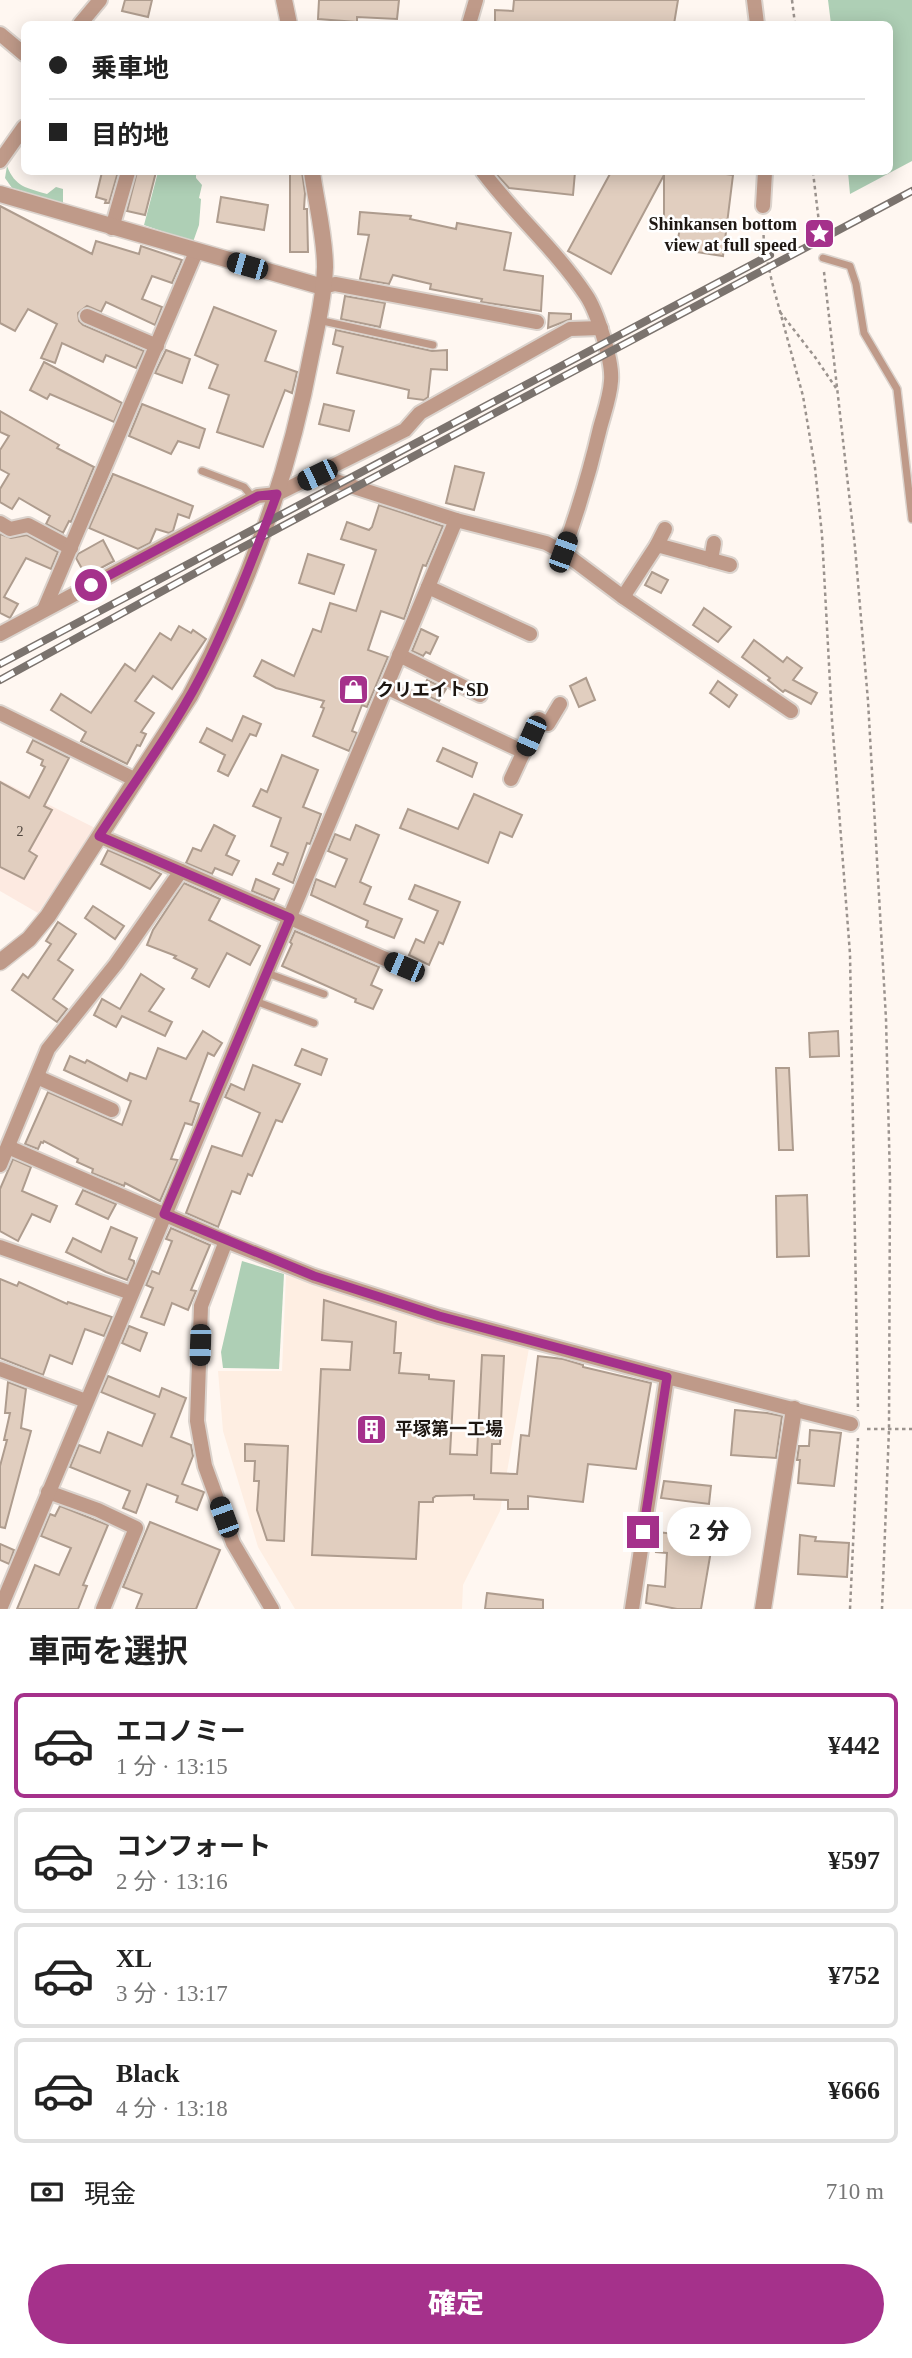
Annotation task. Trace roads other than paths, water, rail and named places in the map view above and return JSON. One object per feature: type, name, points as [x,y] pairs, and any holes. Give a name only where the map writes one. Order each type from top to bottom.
[{"type":"street","points":[[82,21],[100,0]]},
{"type":"street","points":[[284,0],[288,21]]},
{"type":"street","points":[[470,21],[476,0]]},
{"type":"street","points":[[754,0],[757,21]]},
{"type":"street","points":[[0,34],[21,52]]},
{"type":"street","points":[[0,161],[21,131]]},
{"type":"street","points":[[113,228],[127,175]]},
{"type":"street","points":[[0,962],[29,939],[48,916],[190,696],[210,659],[258,545],[277,494],[300,415],[323,287],[325,266],[312,175]]},
{"type":"street","points":[[485,175],[506,204],[544,240],[587,296],[601,328],[612,379],[585,492],[563,552]]},
{"type":"street","points":[[763,206],[765,175]]},
{"type":"street","points":[[0,194],[323,287],[335,284],[421,294],[537,322]]},
{"type":"street","points":[[44,610],[196,252]]},
{"type":"street","points":[[87,316],[157,346]]},
{"type":"street","points":[[0,634],[254,498],[277,494],[405,430],[420,412],[570,329],[601,328]]},
{"type":"street","points":[[317,475],[456,520],[546,543],[563,552],[623,597],[791,711]]},
{"type":"street","points":[[0,1609],[456,520]]},
{"type":"street","points":[[0,523],[10,529],[28,525],[71,548]]},
{"type":"street","points":[[623,597],[665,529]]},
{"type":"street","points":[[711,560],[715,543]]},
{"type":"street","points":[[657,545],[730,565]]},
{"type":"street","points":[[428,587],[516,621],[530,634]]},
{"type":"street","points":[[398,655],[480,695]]},
{"type":"street","points":[[386,687],[524,752]]},
{"type":"street","points":[[511,779],[539,719],[548,724],[560,705]]},
{"type":"street","points":[[0,713],[136,780]]},
{"type":"street","points":[[99,836],[404,967]]},
{"type":"street","points":[[0,1165],[4,1146],[48,1049],[116,964],[180,871]]},
{"type":"street","points":[[37,1077],[91,1108],[111,1110]]},
{"type":"street","points":[[4,1146],[314,1276],[439,1316],[667,1377],[856,1422]]},
{"type":"street","points":[[226,1241],[201,1306],[197,1421],[205,1466],[233,1543],[272,1609]]},
{"type":"street","points":[[0,1247],[131,1293]]},
{"type":"street","points":[[0,1369],[86,1401]]},
{"type":"street","points":[[632,1609],[667,1377]]},
{"type":"street","points":[[763,1609],[794,1409]]},
{"type":"street","points":[[48,1492],[98,1510],[136,1528],[103,1609]]},
{"type":"lane","points":[[823,258],[850,266],[856,284],[864,332],[897,388],[912,519]]},
{"type":"lane","points":[[318,320],[433,345]]},
{"type":"lane","points":[[202,471],[244,487],[254,498]]},
{"type":"lane","points":[[267,973],[324,994]]},
{"type":"lane","points":[[255,1001],[314,1023]]},
{"type":"railway","points":[[0,680],[230,554],[912,191]]},
{"type":"railway","points":[[0,664],[770,255]]},
{"type":"place","name":"Shinkansen bottom view at full speed","points":[[820,234]]},
{"type":"place","name":"クリエイトSD","points":[[353,690]]},
{"type":"place","name":"平塚第一工場","points":[[372,1429]]}]
